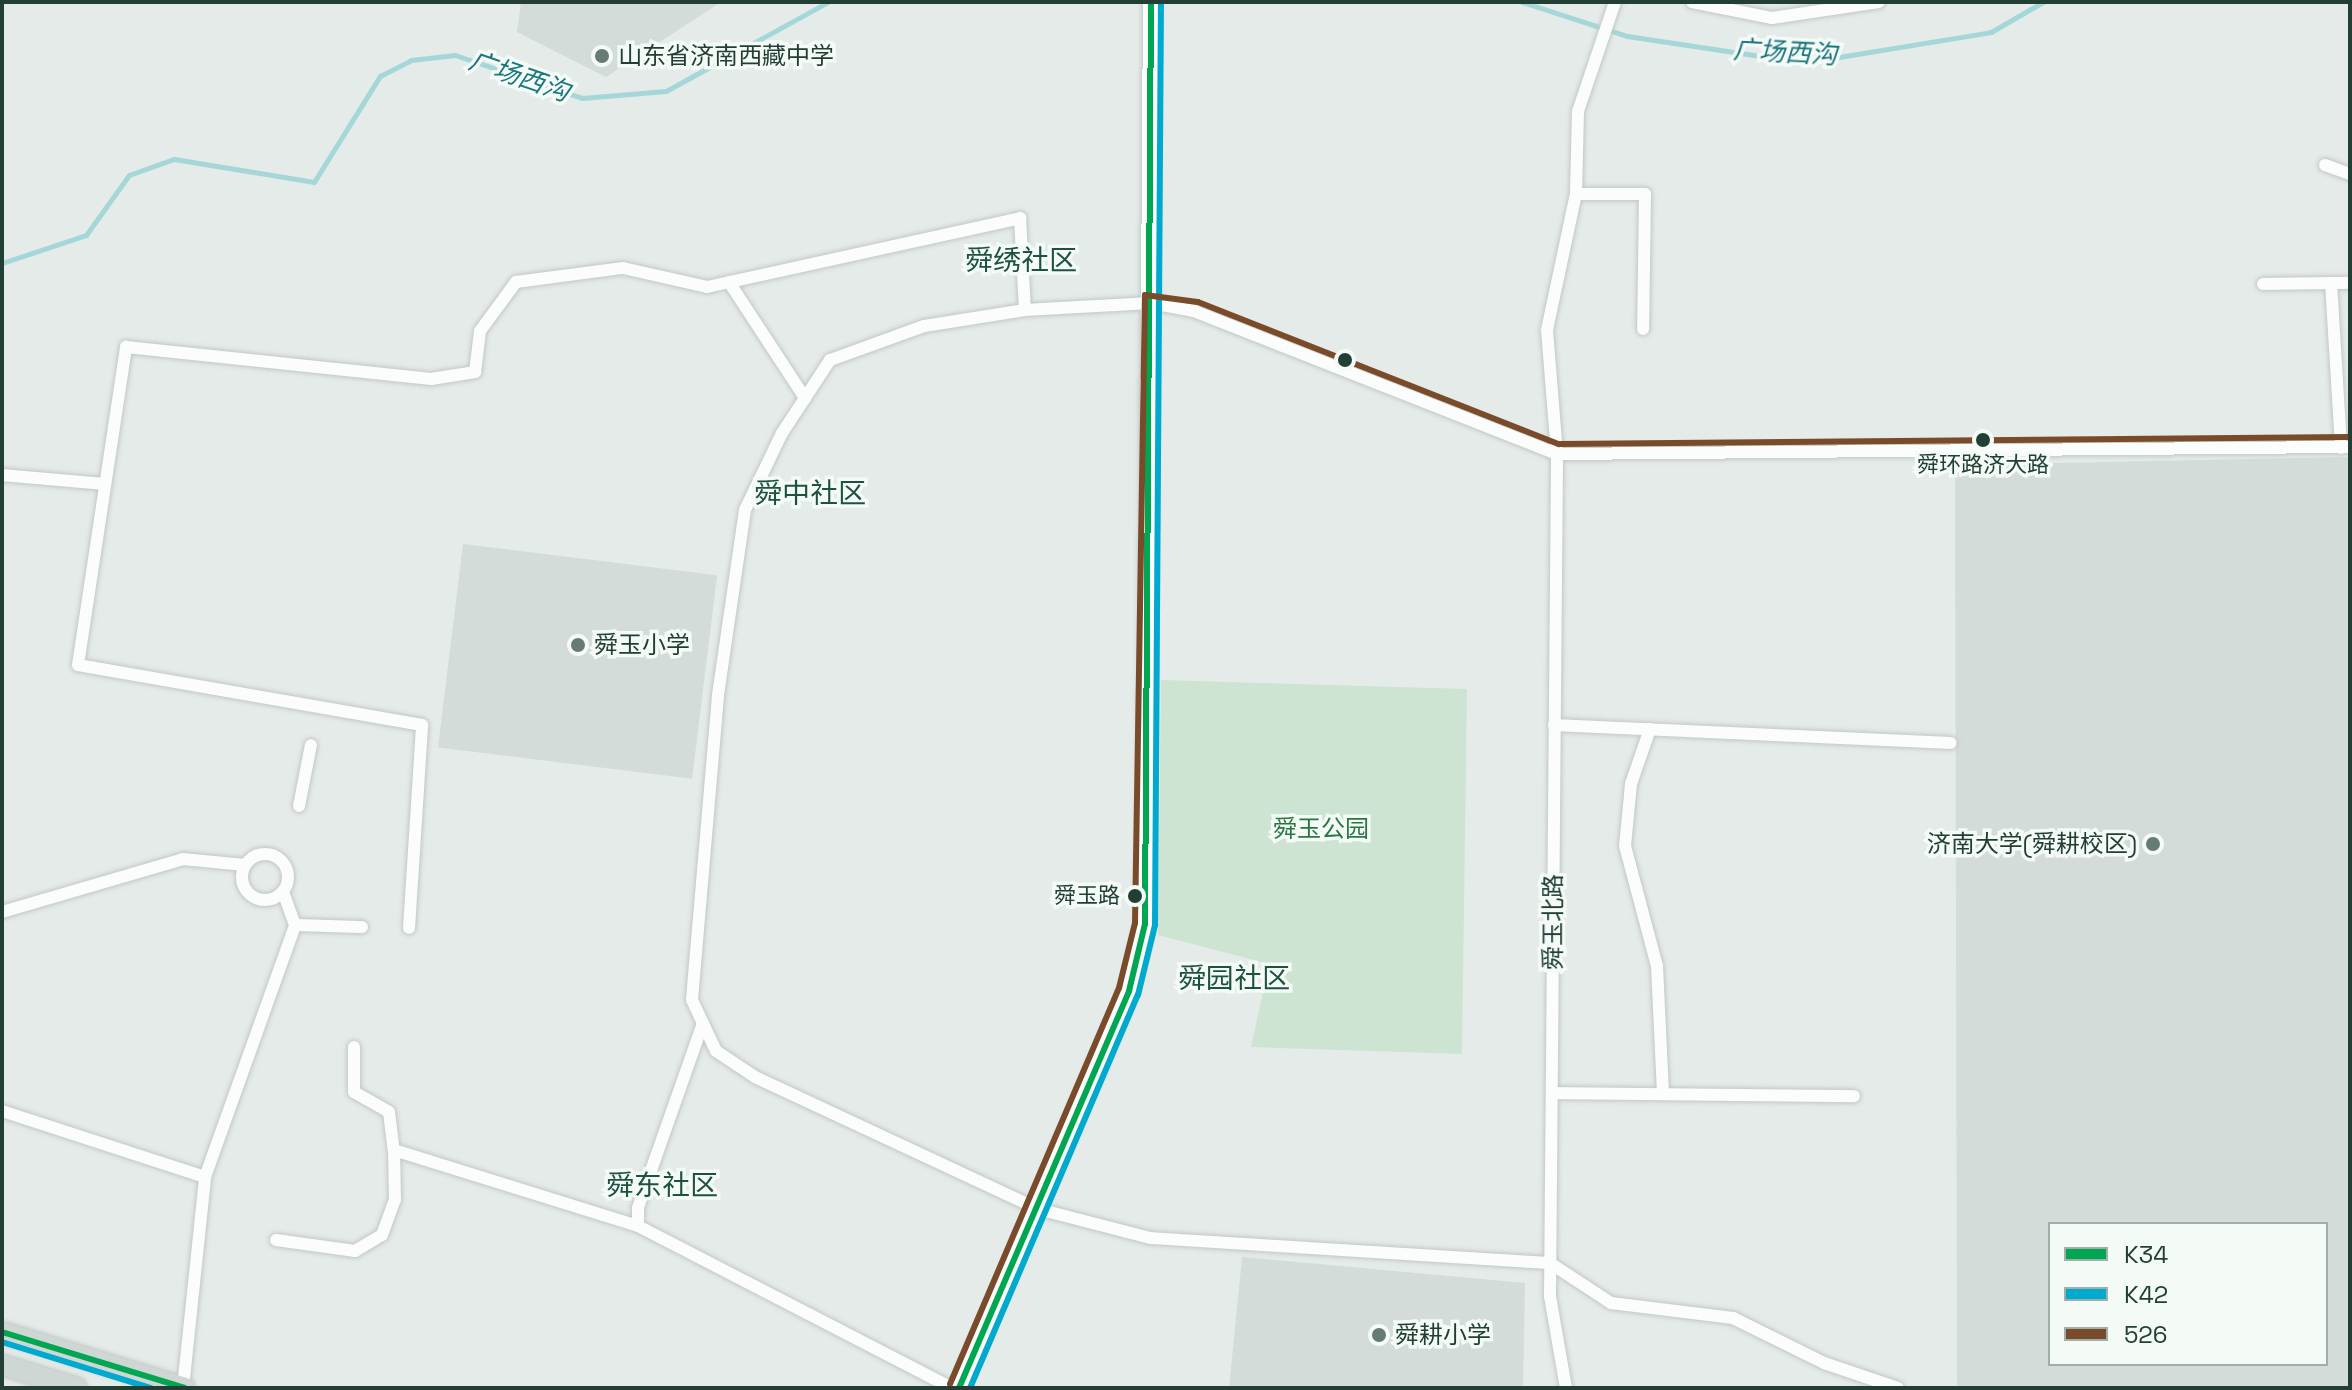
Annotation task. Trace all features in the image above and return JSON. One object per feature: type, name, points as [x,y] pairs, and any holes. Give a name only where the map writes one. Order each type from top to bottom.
[{"type":"main road","points":[[2,1332],[184,1388]]},
{"type":"main road","points":[[2,1365],[77,1388]]},
{"type":"street","points":[[959,1388],[1129,991],[1150,890],[1151,2]]},
{"type":"street","name":"舜玉北路","points":[[1566,1388],[1550,1263],[1557,454],[1547,330],[1576,194],[1578,111],[1615,2]]},
{"type":"street","points":[[1692,2],[1772,18],[1879,2]]},
{"type":"street","points":[[2325,165],[2350,174]]},
{"type":"street","points":[[1576,194],[1645,194],[1643,329]]},
{"type":"street","points":[[409,928],[422,725],[78,665],[126,347],[431,379],[475,372],[480,331],[516,282],[623,268],[707,287],[1020,218],[1025,310]]},
{"type":"street","points":[[729,282],[805,398]]},
{"type":"street","points":[[1898,1388],[1824,1363],[1733,1318],[1611,1303],[1550,1263],[1150,1238],[1038,1209],[755,1077],[716,1051],[692,1000],[707,814],[745,510],[805,398],[830,360],[924,326],[1025,310],[1151,303],[1194,311],[1557,454],[2345,448],[2331,283]]},
{"type":"street","points":[[2263,284],[2350,283]]},
{"type":"street","points":[[2,475],[105,484]]},
{"type":"street","points":[[1554,725],[1951,743]]},
{"type":"street","points":[[1650,729],[1631,784],[1625,846],[1657,966],[1663,1094]]},
{"type":"street","points":[[299,806],[311,745]]},
{"type":"street","points":[[2,912],[183,859],[245,865],[262,854],[276,856],[288,873],[283,892],[295,925],[205,1177],[184,1388]]},
{"type":"street","points":[[245,865],[248,894],[270,900],[283,892]]},
{"type":"street","points":[[295,925],[362,927]]},
{"type":"street","points":[[638,1226],[703,1023]]},
{"type":"street","points":[[276,1240],[355,1251],[382,1235],[395,1200],[394,1150],[389,1112],[354,1092],[354,1047]]},
{"type":"street","points":[[1552,1093],[1854,1096]]},
{"type":"street","points":[[2,1111],[205,1177]]},
{"type":"street","points":[[394,1150],[638,1226],[952,1388]]},
{"type":"shaded area","name":"山东省济南西藏中学","points":[[521,2],[721,2],[606,77],[517,32]]},
{"type":"shaded area","name":"济南大学(舜耕校区)","points":[[2350,457],[2350,1388],[1957,1388],[1955,465]]},
{"type":"shaded area","name":"舜玉小学","points":[[463,544],[717,575],[692,779],[438,747]]},
{"type":"shaded area","name":"舜耕小学","points":[[1242,1257],[1525,1283],[1523,1388],[1229,1388]]},
{"type":"green space","name":"舜玉公园","points":[[1161,680],[1467,689],[1462,1054],[1251,1047],[1269,964],[1158,935]]},
{"type":"waterway","name":"广场西沟","points":[[2,263],[86,235],[129,175],[174,159],[314,182],[380,76],[411,60],[455,55],[582,98],[666,91],[828,2]]},
{"type":"waterway","name":"广场西沟","points":[[1522,2],[1627,36],[1761,56],[1839,57],[1991,32],[2043,2]]},
{"type":"transit line","name":"K34","points":[[959,1388],[1129,991],[1145,924],[1151,2]]},
{"type":"transit line","name":"K42","points":[[970,1388],[1138,995],[1155,925],[1161,2]]},
{"type":"transit line","name":"526","points":[[950,1384],[1119,988],[1135,923],[1145,295],[1198,302],[1559,444],[2350,437]]},
{"type":"transit line","name":"K34","points":[[2,1332],[185,1388]]},
{"type":"transit line","name":"K42","points":[[2,1342],[151,1388]]},
{"type":"place","name":"山东省济南西藏中学","points":[[602,56]]},
{"type":"place","name":"舜环路济大路","points":[[1983,440]]},
{"type":"place","name":"舜玉小学","points":[[578,645]]},
{"type":"place","name":"济南大学(舜耕校区)","points":[[2153,844]]},
{"type":"place","name":"舜玉路","points":[[1135,896]]},
{"type":"place","name":"舜耕小学","points":[[1379,1335]]},
{"type":"district","name":"舜绣社区","points":[[1021,260]]},
{"type":"district","name":"舜中社区","points":[[810,493]]},
{"type":"district","name":"舜园社区","points":[[1234,978]]},
{"type":"district","name":"舜东社区","points":[[662,1185]]}]
